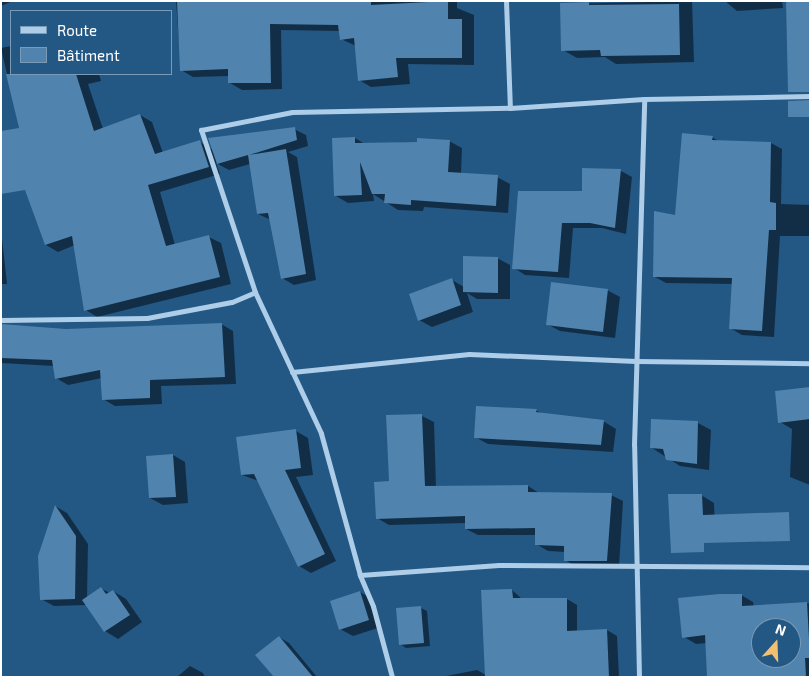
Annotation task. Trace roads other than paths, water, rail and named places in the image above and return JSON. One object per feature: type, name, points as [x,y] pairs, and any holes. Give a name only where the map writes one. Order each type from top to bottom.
[{"type":"street","points":[[506,1],[510,108]]},
{"type":"street","points":[[392,677],[373,606],[360,575],[321,433],[255,292],[201,130],[292,112],[510,108],[644,99],[810,96]]},
{"type":"street","points":[[639,677],[636,568],[636,361],[644,99]]},
{"type":"street","points":[[1,320],[147,318],[232,302],[255,292]]},
{"type":"street","points":[[292,372],[469,354],[636,361],[810,363]]},
{"type":"street","points":[[360,575],[499,566],[636,568],[810,567]]}]
